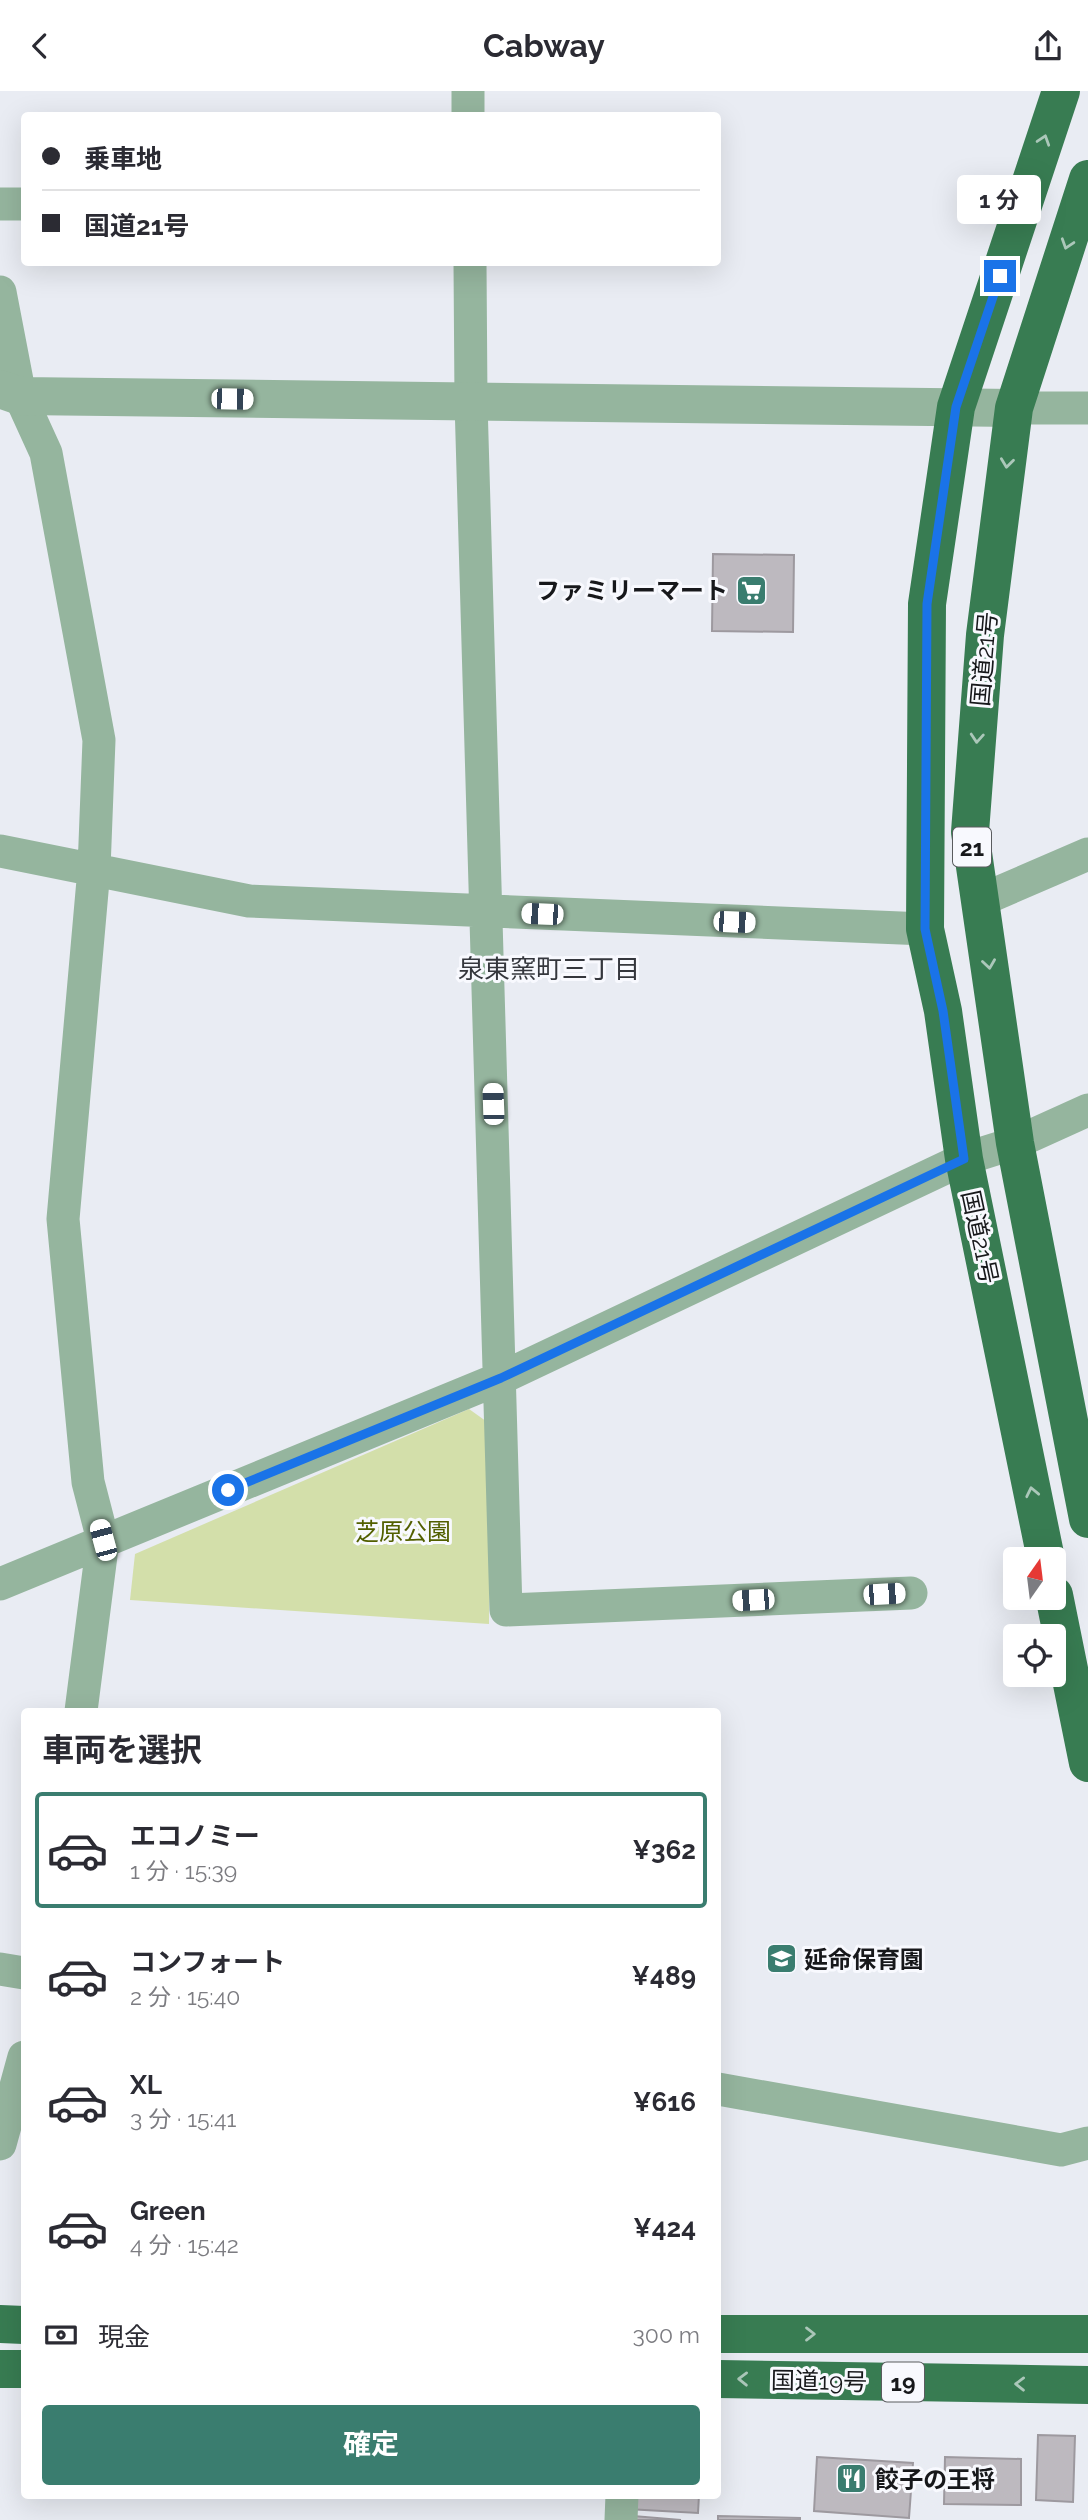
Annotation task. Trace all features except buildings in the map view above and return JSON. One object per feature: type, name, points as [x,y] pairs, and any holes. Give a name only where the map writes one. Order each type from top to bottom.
[{"type":"highway","name":"国道21号","points":[[1044,1547],[964,1159],[943,1011],[925,929],[927,604],[956,407],[1060,91]]},
{"type":"highway","name":"国道21号","points":[[1088,179],[1014,408],[985,635],[970,832],[1015,1143],[1088,1519]]},
{"type":"highway","points":[[1057,1610],[1088,1763]]},
{"type":"highway","points":[[0,2325],[21,2325]]},
{"type":"highway","name":"国道19号","points":[[721,2334],[1088,2334]]},
{"type":"highway","points":[[0,2369],[21,2369]]},
{"type":"highway","name":"国道19号","points":[[721,2379],[1088,2385]]},
{"type":"street","points":[[468,91],[468,112]]},
{"type":"street","points":[[0,204],[21,204]]},
{"type":"street","points":[[470,266],[471,402],[488,912],[506,1610],[911,1593]]},
{"type":"street","points":[[0,292],[10,393],[46,453],[99,740],[94,869],[63,1219],[88,1482],[103,1540],[81,1708]]},
{"type":"street","points":[[10,393],[471,402],[1088,408]]},
{"type":"street","points":[[0,851],[249,901],[925,929]]},
{"type":"street","points":[[979,901],[1088,855]]},
{"type":"street","points":[[0,1584],[501,1378],[964,1159],[1015,1143],[1088,1111]]},
{"type":"street","points":[[0,1969],[21,1972]]},
{"type":"street","points":[[0,2144],[21,2068]]},
{"type":"street","points":[[721,2090],[1061,2150],[1088,2143]]},
{"type":"street","points":[[621,2520],[622,2499]]},
{"type":"green space","name":"芝原公園","points":[[469,1409],[490,1424],[489,1624],[130,1600],[135,1554]]},
{"type":"place","name":"ファミリーマート","points":[[751,590]]},
{"type":"place","name":"延命保育園","points":[[781,1959]]},
{"type":"place","name":"餃子の王将","points":[[852,2479]]},
{"type":"district","name":"泉東窯町三丁目","points":[[549,969]]},
{"type":"route","points":[[228,1490],[501,1378],[964,1159],[943,1011],[925,929],[927,604],[956,407],[1000,276]]}]
